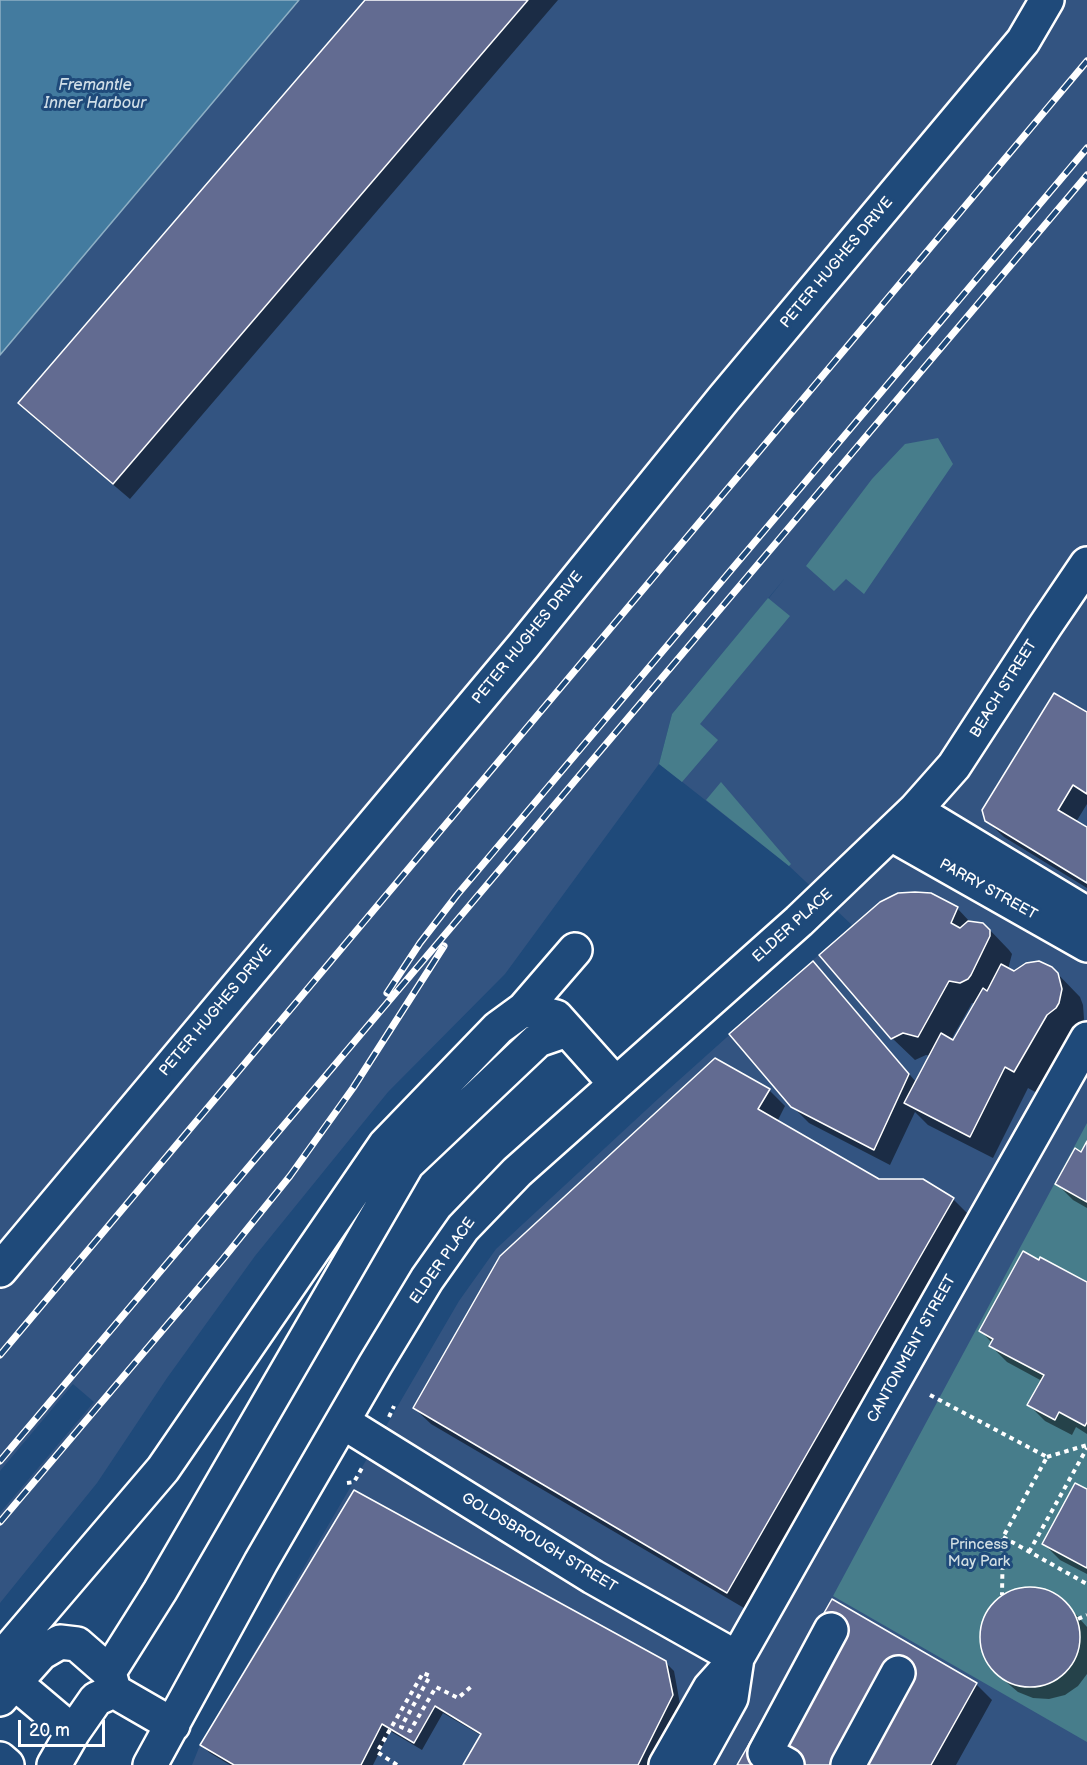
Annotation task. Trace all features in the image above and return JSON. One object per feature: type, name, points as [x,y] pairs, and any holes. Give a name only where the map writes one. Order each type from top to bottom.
[{"type":"street","name":"PETER HUGHES DRIVE","points":[[0,1270],[524,645],[731,390],[1023,41],[1047,0]]},
{"type":"street","name":"BEACH STREET","points":[[915,810],[954,766],[1044,626],[1087,564]]},
{"type":"street","name":"ELDER PLACE","points":[[150,1765],[261,1562],[427,1278],[463,1228],[517,1172],[799,921],[915,810]]},
{"type":"street","name":"PARRY STREET","points":[[915,810],[1087,914]]},
{"type":"street","name":"PARRY STREET","points":[[891,834],[1087,945]]},
{"type":"street","points":[[5,1681],[163,1469],[385,1145],[498,1028],[524,1009],[575,950]]},
{"type":"street","points":[[524,1009],[556,1017],[615,1083]]},
{"type":"street","points":[[54,1765],[73,1732],[111,1682],[160,1591],[407,1164],[538,1040],[567,1030]]},
{"type":"street","name":"CANTONMENT STREET","points":[[666,1765],[710,1688],[737,1659],[1087,1039]]},
{"type":"street","name":"GOLDSBROUGH STREET","points":[[343,1422],[593,1577],[737,1659]]},
{"type":"street","points":[[770,1761],[831,1630]]},
{"type":"street","points":[[5,1681],[41,1653],[60,1642],[77,1644],[111,1682],[173,1725]]},
{"type":"street","name":"CANTONMENT STREET","points":[[694,1765],[731,1698],[737,1659]]},
{"type":"street","points":[[848,1765],[898,1672]]},
{"type":"street","points":[[5,1681],[73,1732]]},
{"type":"street","points":[[0,1759],[7,1765]]},
{"type":"path","points":[[930,1395],[1047,1457],[1087,1446]]},
{"type":"path","points":[[1029,1552],[1087,1446]]},
{"type":"path","points":[[1002,1596],[1003,1537],[1047,1457]]},
{"type":"path","points":[[1003,1537],[1087,1584]]},
{"type":"path","points":[[1078,1619],[1087,1615]]},
{"type":"path","points":[[396,1764],[377,1752],[423,1673],[430,1676],[401,1727],[411,1731],[436,1687],[458,1698],[472,1686]]},
{"type":"shaded area","points":[[299,0],[1087,0],[1087,1765],[192,1765],[200,1745],[459,1301],[496,1249],[659,1098],[852,925],[789,866],[662,766],[675,716],[785,578],[672,714],[659,764],[505,974],[388,1092],[255,1256],[167,1378],[97,1483],[0,1603],[0,1513],[94,1402],[73,1384],[0,1471],[0,355]]},
{"type":"green space","points":[[938,438],[953,464],[864,594],[846,579],[834,591],[806,566],[872,479],[905,444]]},
{"type":"green space","points":[[768,598],[790,616],[700,724],[718,740],[682,782],[659,764],[672,714]]},
{"type":"green space","points":[[721,782],[791,864],[789,866],[706,800]]},
{"type":"green space","name":"Princess May Park","points":[[1087,1123],[1087,1742],[833,1596]]},
{"type":"water","name":"Fremantle Inner Harbour","points":[[0,0],[299,0],[0,355]]},
{"type":"building","points":[[365,0],[528,0],[113,484],[18,403]]},
{"type":"building","points":[[1054,693],[1087,712],[1087,794],[1073,785],[1058,810],[1087,827],[1087,883],[985,821],[982,810]]},
{"type":"building","points":[[898,893],[931,893],[958,907],[951,923],[960,928],[968,921],[983,923],[990,930],[990,936],[968,979],[960,983],[949,981],[918,1037],[903,1033],[891,1039],[819,955],[880,902]]},
{"type":"building","points":[[813,961],[909,1074],[874,1150],[791,1107],[729,1034]]},
{"type":"building","points":[[1039,961],[1052,967],[1058,973],[1062,989],[1059,1003],[1047,1015],[1014,1072],[1005,1067],[970,1137],[904,1103],[941,1033],[953,1040],[983,988],[987,991],[1001,964],[1014,971],[1026,963]]},
{"type":"building","points":[[715,1058],[770,1089],[758,1109],[879,1179],[923,1179],[954,1198],[727,1593],[413,1408],[500,1256]]},
{"type":"building","points":[[1087,1141],[1087,1202],[1055,1184],[1075,1148],[1081,1152]]},
{"type":"building","points":[[1023,1251],[1039,1260],[1040,1257],[1087,1282],[1087,1422],[1085,1426],[1059,1412],[1055,1420],[1027,1405],[1044,1375],[989,1346],[993,1339],[979,1331]]},
{"type":"building","points":[[1075,1483],[1087,1489],[1087,1568],[1042,1544]]},
{"type":"building","points":[[354,1490],[666,1661],[673,1695],[638,1765],[463,1765],[481,1734],[435,1706],[414,1743],[382,1724],[361,1765],[234,1765],[200,1745]]},
{"type":"building","points":[[1030,1587],[1049,1590],[1066,1601],[1077,1618],[1080,1637],[1077,1656],[1066,1673],[1049,1684],[1030,1687],[1011,1684],[994,1673],[983,1656],[980,1637],[983,1618],[994,1601],[1011,1590]]},
{"type":"building","points":[[832,1599],[977,1683],[931,1765],[737,1765]]},
{"type":"railway","points":[[0,1355],[1087,61]]},
{"type":"railway","points":[[387,993],[420,943],[457,895],[1087,148]]},
{"type":"railway","points":[[0,1461],[1087,175]]},
{"type":"railway","points":[[0,1522],[223,1259],[290,1176],[353,1088],[444,946]]}]
